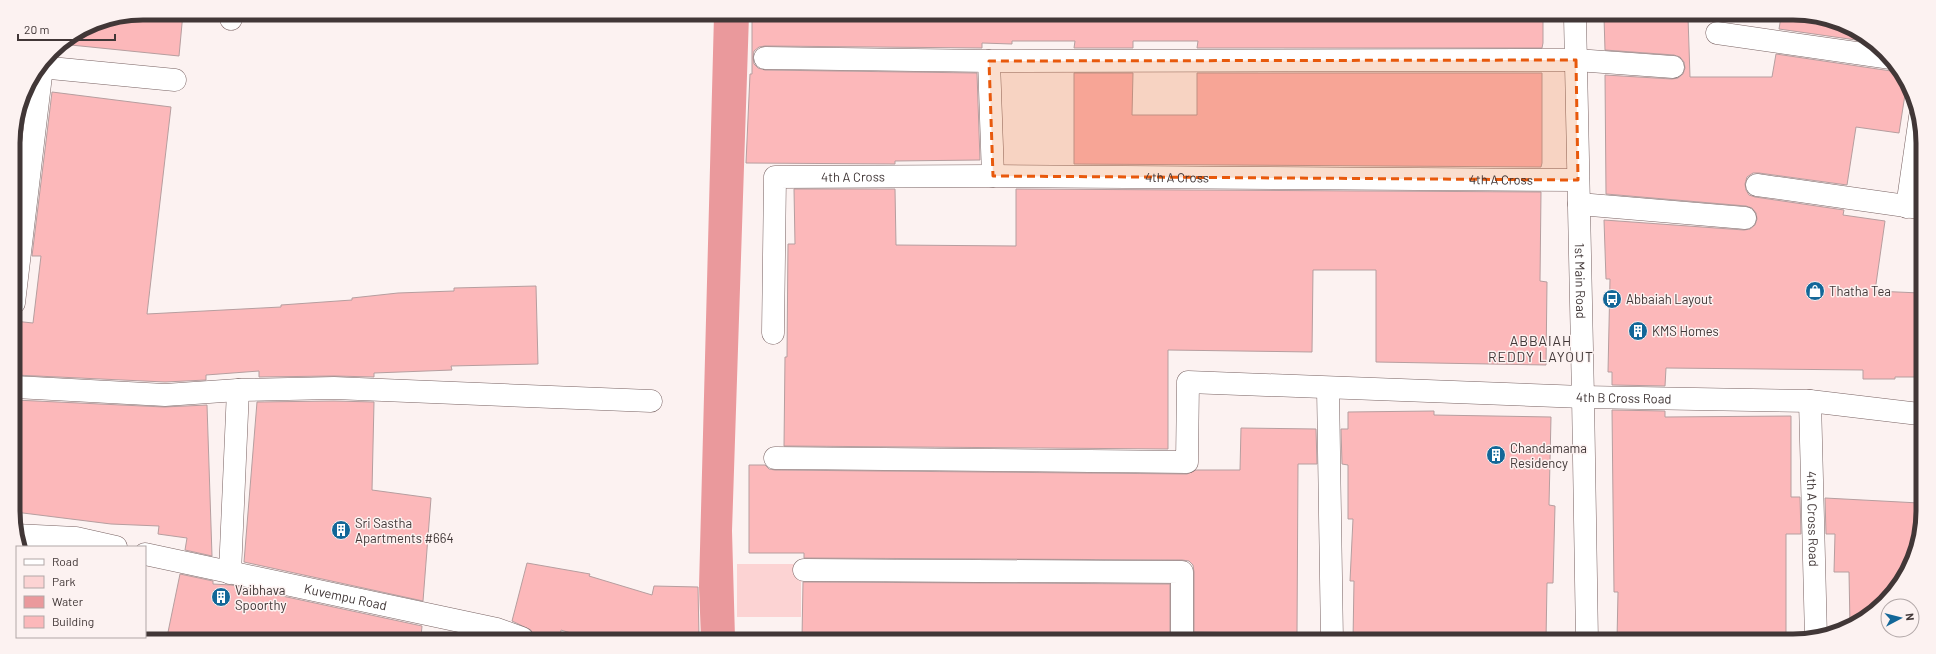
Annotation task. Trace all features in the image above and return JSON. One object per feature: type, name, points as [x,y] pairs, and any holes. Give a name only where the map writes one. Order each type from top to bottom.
[{"type":"street","name":"1st Main Road","points":[[1575,20],[1584,397],[1587,634]]},
{"type":"street","points":[[1717,33],[1880,56]]},
{"type":"street","points":[[765,58],[989,61],[1576,60],[1673,66]]},
{"type":"street","points":[[989,61],[993,176]]},
{"type":"street","points":[[45,67],[175,80]]},
{"type":"street","points":[[20,251],[40,75]]},
{"type":"street","name":"4th A Cross","points":[[773,333],[775,177],[993,176],[1578,180]]},
{"type":"street","points":[[1757,185],[1914,207],[1916,177]]},
{"type":"street","points":[[1579,204],[1745,218]]},
{"type":"street","name":"4th B Cross Road","points":[[775,458],[1187,462],[1188,382],[1584,397],[1810,401],[1916,414]]},
{"type":"street","points":[[20,387],[164,394],[238,390],[334,388],[651,401]]},
{"type":"street","points":[[1328,388],[1332,634]]},
{"type":"street","points":[[230,573],[238,390]]},
{"type":"street","name":"4th A Cross Road","points":[[1810,401],[1816,632]]},
{"type":"street","points":[[22,534],[76,538],[112,546]]},
{"type":"street","name":"Kuvempu Road","points":[[146,554],[496,633]]},
{"type":"street","points":[[804,570],[1182,572],[1182,634]]},
{"type":"highlighted area","points":[[1576,60],[1578,180],[993,176],[989,61]]},
{"type":"green space","points":[[737,564],[801,564],[801,617],[737,617]]},
{"type":"water","points":[[714,20],[749,20],[732,531],[735,634],[701,634],[699,587]]},
{"type":"building","points":[[135,20],[182,20],[179,56],[69,45],[81,36],[96,29],[119,22]]},
{"type":"building","points":[[752,20],[1543,20],[1542,48],[1197,48],[1198,41],[1133,41],[1133,48],[1074,48],[1075,41],[1012,41],[1012,44],[982,43],[982,48],[765,46],[759,47],[754,51],[754,64],[758,68],[765,70],[977,73],[980,160],[895,161],[895,164],[746,163],[750,74],[752,74]]},
{"type":"building","points":[[1604,20],[1688,20],[1690,77],[1772,77],[1776,54],[1892,71],[1905,93],[1899,133],[1856,127],[1847,185],[1759,173],[1753,173],[1747,177],[1745,184],[1749,195],[1755,197],[1844,210],[1843,215],[1885,221],[1875,291],[1916,293],[1916,377],[1895,377],[1895,379],[1863,379],[1863,370],[1666,368],[1665,386],[1612,385],[1612,372],[1608,372],[1610,279],[1606,279],[1604,220],[1744,230],[1750,229],[1755,225],[1757,219],[1756,213],[1752,208],[1746,206],[1606,194],[1605,75],[1672,79],[1678,78],[1683,74],[1685,68],[1684,62],[1680,57],[1674,55],[1605,50]]},
{"type":"building","points":[[1780,20],[1809,21],[1840,29],[1862,41],[1779,29]]},
{"type":"building","points":[[1074,73],[1133,73],[1132,115],[1197,115],[1197,73],[1542,73],[1542,163],[1541,167],[1074,164]]},
{"type":"building","points":[[52,92],[171,107],[147,314],[281,307],[281,305],[352,300],[352,298],[398,293],[454,291],[454,288],[536,286],[538,364],[451,366],[452,370],[374,373],[374,377],[259,377],[259,371],[206,375],[206,380],[165,382],[20,375],[20,322],[33,323],[41,256],[32,256]]},
{"type":"building","points":[[25,109],[20,149],[20,135]]},
{"type":"building","points":[[794,189],[895,189],[896,245],[1016,246],[1016,189],[1541,192],[1540,281],[1547,282],[1546,365],[1376,362],[1376,270],[1313,270],[1312,352],[1168,350],[1168,449],[784,446],[785,357],[787,357],[788,244],[795,244]]},
{"type":"building","points":[[20,400],[164,407],[207,405],[212,556],[185,550],[187,538],[158,534],[159,526],[111,524],[20,513]]},
{"type":"building","points":[[257,402],[374,402],[372,490],[431,498],[423,601],[244,562]]},
{"type":"building","points":[[1612,410],[1665,411],[1665,417],[1791,416],[1791,497],[1800,497],[1801,534],[1786,534],[1786,634],[1617,634],[1618,592],[1614,592]]},
{"type":"building","points":[[1434,411],[1434,415],[1551,417],[1549,505],[1555,506],[1553,583],[1547,583],[1546,634],[1353,634],[1354,581],[1350,581],[1353,519],[1348,519],[1348,465],[1342,464],[1341,429],[1348,429],[1348,412]]},
{"type":"building","points":[[1241,428],[1316,429],[1317,464],[1298,464],[1297,634],[1194,632],[1194,572],[1193,565],[1189,561],[804,558],[804,553],[749,553],[749,465],[765,465],[769,469],[775,470],[1187,474],[1196,470],[1240,470]]},
{"type":"building","points":[[1825,498],[1916,503],[1915,527],[1912,543],[1903,566],[1886,592],[1868,609],[1850,620],[1849,572],[1834,572],[1835,534],[1826,534]]},
{"type":"building","points":[[527,563],[590,574],[589,576],[652,595],[654,586],[698,587],[699,634],[574,634],[561,630],[560,634],[532,634],[531,630],[512,621]]},
{"type":"building","name":"Vaibhava Spoorthy","points":[[180,574],[213,581],[213,584],[231,585],[422,626],[421,634],[168,634]]},
{"type":"building","points":[[803,582],[1170,584],[1170,634],[802,634]]},
{"type":"place","name":"Thatha Tea","points":[[1815,291]]},
{"type":"place","name":"Abbaiah Layout","points":[[1612,299]]},
{"type":"place","name":"KMS Homes","points":[[1638,331]]},
{"type":"place","name":"Chandamama Residency","points":[[1496,455]]},
{"type":"place","name":"Sri Sastha Apartments #664","points":[[341,530]]},
{"type":"place","name":"Vaibhava Spoorthy","points":[[221,597]]},
{"type":"district","name":"ABBAIAH REDDY LAYOUT","points":[[1541,350]]}]
